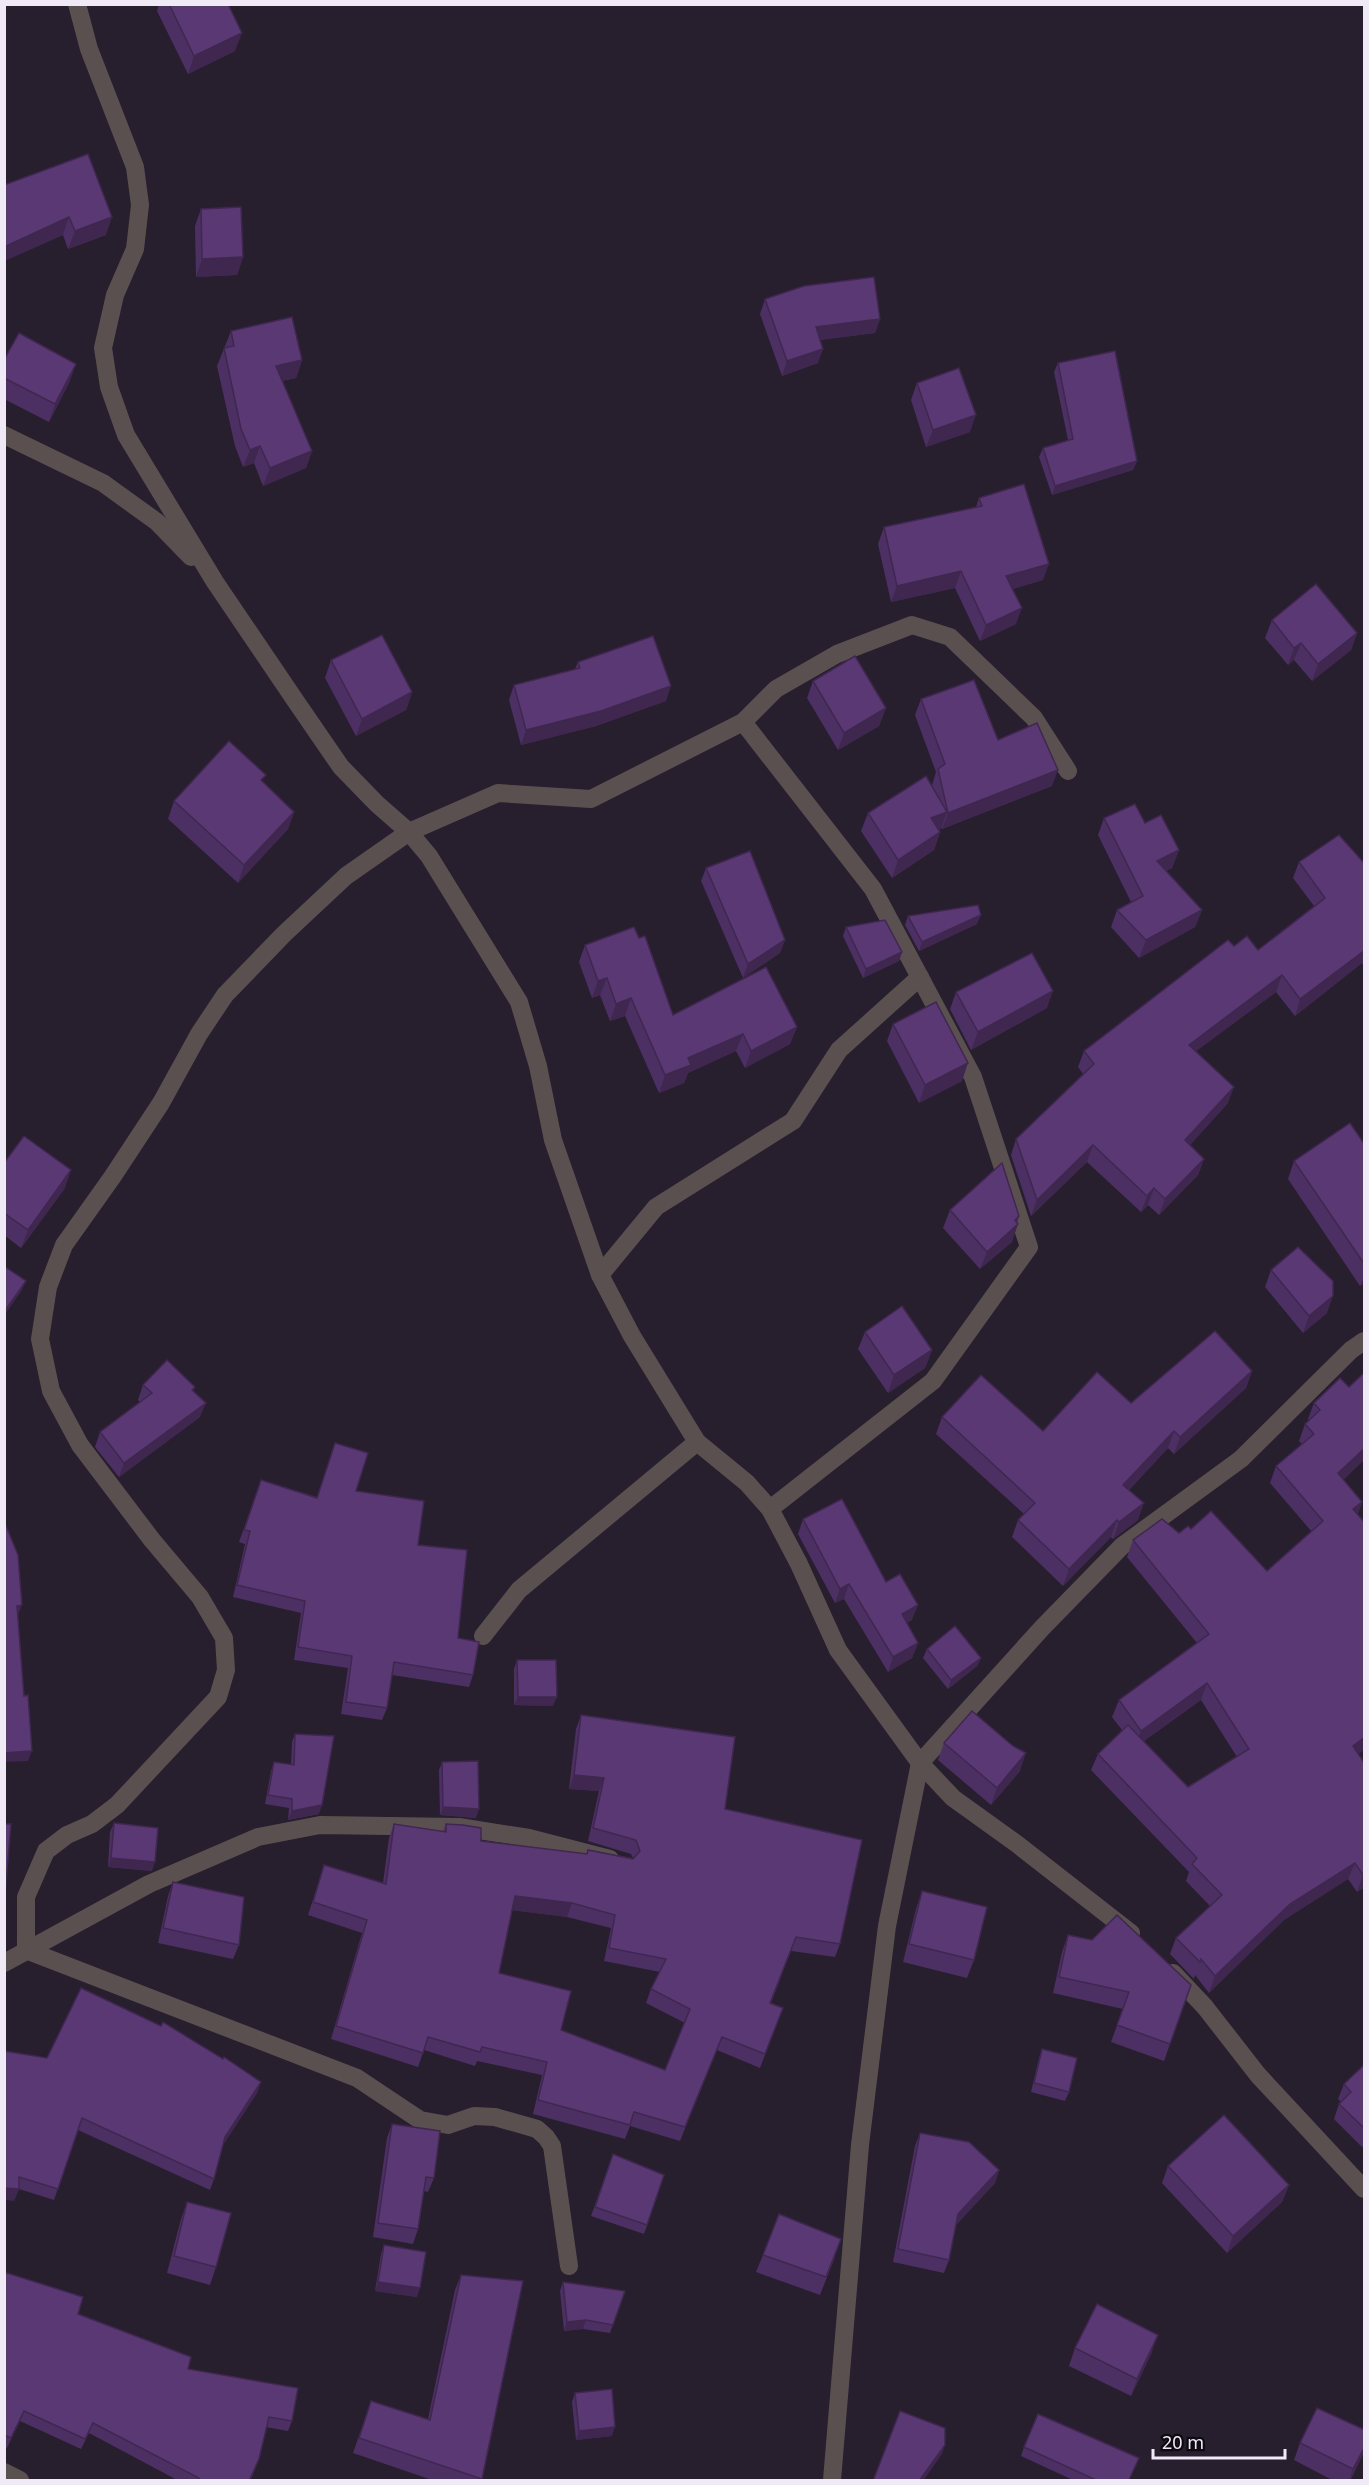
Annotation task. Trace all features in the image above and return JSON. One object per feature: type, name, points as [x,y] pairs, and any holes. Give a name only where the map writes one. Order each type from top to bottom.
[{"type":"street","points":[[77,4],[89,49],[135,167],[140,205],[135,249],[115,295],[103,348],[110,387],[126,435],[215,582],[341,766],[377,804],[409,832],[429,856],[519,1002],[538,1066],[554,1140],[600,1275],[632,1336],[697,1442],[747,1482],[770,1509],[799,1564],[838,1650],[920,1763],[953,1798],[1017,1844],[1144,1943]]},
{"type":"street","points":[[4,435],[104,483],[157,522],[215,582]]},
{"type":"street","points":[[27,1950],[26,1897],[46,1851],[67,1835],[92,1824],[117,1805],[218,1697],[226,1670],[224,1638],[200,1597],[152,1540],[80,1445],[51,1391],[40,1339],[48,1287],[64,1245],[161,1103],[199,1034],[225,995],[346,876],[409,832],[498,793],[591,800],[743,722],[776,689],[837,654],[912,625],[950,637],[1034,718],[1068,771]]},
{"type":"street","points":[[743,722],[873,889],[973,1077],[1029,1248],[933,1381],[770,1509]]},
{"type":"street","points":[[600,1275],[656,1207],[793,1121],[839,1050],[920,977]]},
{"type":"street","points":[[832,2481],[860,2145],[887,1926],[920,1763],[1042,1628],[1122,1545],[1241,1459],[1351,1350],[1365,1341]]},
{"type":"street","points":[[483,1636],[519,1590],[697,1442]]},
{"type":"street","points":[[4,1963],[149,1884],[258,1837],[320,1825],[459,1827],[529,1838],[624,1862]]},
{"type":"street","points":[[27,1950],[357,2078],[420,2120],[448,2125],[474,2116],[495,2117],[537,2129],[546,2136],[552,2146],[569,2266]]},
{"type":"street","points":[[1159,1959],[1205,2007],[1258,2075],[1365,2189]]},
{"type":"street","points":[[4,2472],[20,2481]]},
{"type":"building","points":[[169,4],[228,4],[242,33],[194,56]]},
{"type":"building","points":[[88,154],[112,217],[75,231],[69,217],[4,247],[4,185]]},
{"type":"building","points":[[241,207],[243,257],[202,259],[201,209]]},
{"type":"building","points":[[874,277],[880,319],[816,327],[823,349],[787,361],[765,299],[804,286]]},
{"type":"building","points":[[292,317],[302,360],[276,366],[312,451],[270,468],[260,446],[250,450],[241,429],[224,348],[234,346],[231,331]]},
{"type":"building","points":[[19,333],[76,364],[55,404],[4,378],[4,360]]},
{"type":"building","points":[[1115,351],[1137,461],[1055,486],[1043,448],[1073,439],[1058,363]]},
{"type":"building","points":[[959,368],[976,415],[933,430],[917,383]]},
{"type":"building","points":[[1024,484],[1049,564],[1006,576],[1022,608],[986,625],[961,571],[897,586],[884,527],[982,506],[979,498]]},
{"type":"building","points":[[1316,584],[1357,633],[1318,664],[1301,643],[1294,648],[1272,620]]},
{"type":"building","points":[[382,635],[412,692],[362,719],[331,660]]},
{"type":"building","points":[[653,636],[671,686],[601,711],[526,730],[514,685],[580,668],[578,662]]},
{"type":"building","points":[[855,656],[886,708],[844,733],[813,681]]},
{"type":"building","points":[[974,680],[998,740],[1037,723],[1058,770],[948,813],[938,769],[945,764],[921,699]]},
{"type":"building","points":[[229,741],[266,775],[261,780],[294,812],[244,865],[174,801]]},
{"type":"building","points":[[926,776],[947,812],[931,818],[940,832],[898,860],[868,813]]},
{"type":"building","points":[[1135,804],[1145,823],[1161,815],[1179,850],[1157,861],[1202,910],[1146,940],[1117,910],[1143,896],[1104,818]]},
{"type":"building","points":[[1339,835],[1365,864],[1365,950],[1300,999],[1282,975],[1189,1045],[1234,1087],[1185,1140],[1204,1159],[1165,1199],[1154,1188],[1147,1196],[1093,1145],[1037,1200],[1016,1139],[1094,1064],[1084,1051],[1228,940],[1234,946],[1247,936],[1258,950],[1325,898],[1299,862]]},
{"type":"building","points":[[750,851],[785,940],[748,964],[706,868]]},
{"type":"building","points":[[978,905],[981,915],[922,942],[908,916]]},
{"type":"building","points":[[885,920],[902,952],[866,969],[846,927]]},
{"type":"building","points":[[634,927],[639,938],[645,936],[673,1015],[766,967],[797,1027],[751,1051],[743,1034],[688,1058],[691,1065],[665,1075],[631,998],[616,1004],[607,978],[598,981],[585,945]]},
{"type":"building","points":[[1032,953],[1053,991],[978,1032],[956,992]]},
{"type":"building","points":[[936,1002],[968,1063],[925,1085],[893,1024]]},
{"type":"building","points":[[1350,1123],[1365,1145],[1365,1265],[1294,1161]]},
{"type":"building","points":[[24,1136],[71,1170],[28,1230],[4,1213],[4,1163]]},
{"type":"building","points":[[1002,1163],[1019,1216],[1015,1220],[1018,1224],[987,1252],[950,1210]]},
{"type":"building","points":[[1298,1247],[1333,1281],[1333,1296],[1309,1316],[1271,1270]]},
{"type":"building","points":[[4,1266],[26,1281],[4,1312]]},
{"type":"building","points":[[902,1306],[932,1350],[894,1375],[865,1332]]},
{"type":"building","points":[[1215,1331],[1252,1371],[1180,1437],[1174,1431],[1123,1485],[1144,1503],[1119,1522],[1117,1520],[1069,1569],[1018,1520],[1035,1503],[942,1417],[981,1375],[1043,1431],[1097,1372],[1131,1403]]},
{"type":"building","points":[[167,1360],[195,1387],[192,1390],[206,1403],[124,1463],[100,1432],[152,1393],[143,1385]]},
{"type":"building","points":[[1365,1372],[1365,1448],[1338,1473],[1362,1502],[1353,1509],[1365,1523],[1365,1737],[1353,1746],[1365,1764],[1365,1875],[1355,1863],[1290,1904],[1215,1976],[1201,1959],[1200,1962],[1176,1938],[1222,1895],[1192,1864],[1197,1858],[1098,1754],[1128,1725],[1188,1787],[1249,1749],[1207,1683],[1141,1731],[1119,1700],[1209,1634],[1133,1540],[1162,1519],[1179,1533],[1188,1526],[1191,1529],[1211,1511],[1267,1571],[1323,1521],[1276,1466],[1314,1434],[1305,1424],[1320,1410],[1314,1403],[1340,1378],[1349,1387]]},
{"type":"building","points":[[335,1443],[368,1453],[356,1491],[424,1501],[418,1545],[467,1550],[458,1638],[479,1642],[473,1675],[394,1662],[387,1708],[346,1702],[352,1656],[298,1647],[305,1601],[237,1585],[250,1531],[244,1530],[261,1480],[317,1498]]},
{"type":"building","points":[[842,1499],[886,1582],[900,1574],[918,1605],[902,1614],[918,1643],[893,1657],[849,1584],[840,1589],[803,1519]]},
{"type":"building","points":[[4,1521],[18,1555],[22,1605],[17,1606],[24,1696],[28,1695],[32,1751],[4,1753]]},
{"type":"building","points":[[955,1626],[981,1658],[951,1680],[927,1649]]},
{"type":"building","points":[[517,1660],[556,1660],[557,1697],[518,1697]]},
{"type":"building","points":[[972,1711],[1013,1746],[1026,1753],[997,1788],[944,1743]]},
{"type":"building","points":[[581,1715],[735,1737],[725,1809],[862,1840],[840,1944],[796,1937],[770,2003],[783,2008],[765,2054],[722,2037],[685,2127],[634,2112],[630,2125],[538,2100],[547,2062],[482,2047],[480,2052],[428,2037],[423,2053],[336,2026],[367,1920],[313,1902],[324,1865],[386,1884],[394,1824],[446,1832],[446,1824],[463,1825],[481,1828],[481,1841],[587,1854],[588,1850],[633,1859],[640,1851],[636,1840],[593,1828],[604,1778],[574,1775]],"holes":[[[515,1896],[572,1903],[615,1915],[609,1948],[666,1959],[651,1989],[690,2009],[665,2070],[561,2030],[571,1991],[499,1973]]]},
{"type":"building","points":[[295,1734],[334,1736],[322,1805],[292,1811],[292,1799],[268,1795],[274,1762],[294,1765]]},
{"type":"building","points":[[478,1761],[479,1809],[443,1807],[442,1762]]},
{"type":"building","points":[[114,1823],[158,1828],[155,1862],[111,1858]]},
{"type":"building","points":[[4,1824],[11,1824],[4,1907]]},
{"type":"building","points":[[173,1882],[244,1897],[239,1945],[163,1928]]},
{"type":"building","points":[[922,1891],[987,1907],[974,1960],[909,1944]]},
{"type":"building","points":[[1117,1915],[1191,1985],[1170,2044],[1117,2025],[1129,1992],[1059,1977],[1068,1935],[1092,1940]]},
{"type":"building","points":[[81,1988],[161,2026],[163,2022],[223,2059],[224,2057],[261,2082],[225,2137],[214,2179],[82,2118],[58,2189],[19,2177],[19,2189],[4,2188],[4,2051],[47,2058]]},
{"type":"building","points":[[1042,2049],[1077,2058],[1069,2092],[1034,2083]]},
{"type":"building","points":[[1365,2064],[1365,2129],[1339,2104],[1351,2092],[1344,2084]]},
{"type":"building","points":[[1224,2115],[1289,2185],[1233,2236],[1168,2166]]},
{"type":"building","points":[[392,2124],[440,2131],[434,2178],[426,2177],[418,2229],[378,2223]]},
{"type":"building","points":[[920,2133],[969,2142],[999,2170],[958,2214],[949,2260],[898,2249]]},
{"type":"building","points":[[613,2154],[664,2175],[647,2225],[595,2207]]},
{"type":"building","points":[[187,2202],[231,2213],[216,2267],[174,2256]]},
{"type":"building","points":[[779,2214],[841,2239],[826,2277],[763,2255]]},
{"type":"building","points":[[384,2245],[426,2252],[420,2288],[378,2282]]},
{"type":"building","points":[[4,2272],[83,2297],[78,2314],[191,2357],[188,2369],[298,2388],[292,2421],[269,2417],[259,2459],[249,2481],[198,2481],[199,2478],[93,2423],[85,2439],[24,2411],[11,2438],[4,2435]]},
{"type":"building","points":[[461,2275],[523,2281],[482,2479],[359,2438],[371,2401],[430,2420]]},
{"type":"building","points":[[563,2282],[625,2291],[613,2325],[586,2320],[567,2322]]},
{"type":"building","points":[[1097,2304],[1158,2335],[1137,2379],[1075,2348]]},
{"type":"building","points":[[612,2389],[615,2427],[579,2431],[575,2393]]},
{"type":"building","points":[[1317,2408],[1365,2430],[1365,2446],[1353,2469],[1300,2443]]},
{"type":"building","points":[[900,2411],[945,2428],[945,2445],[919,2481],[873,2481]]},
{"type":"building","points":[[1038,2414],[1139,2458],[1130,2481],[1098,2481],[1024,2447]]}]
